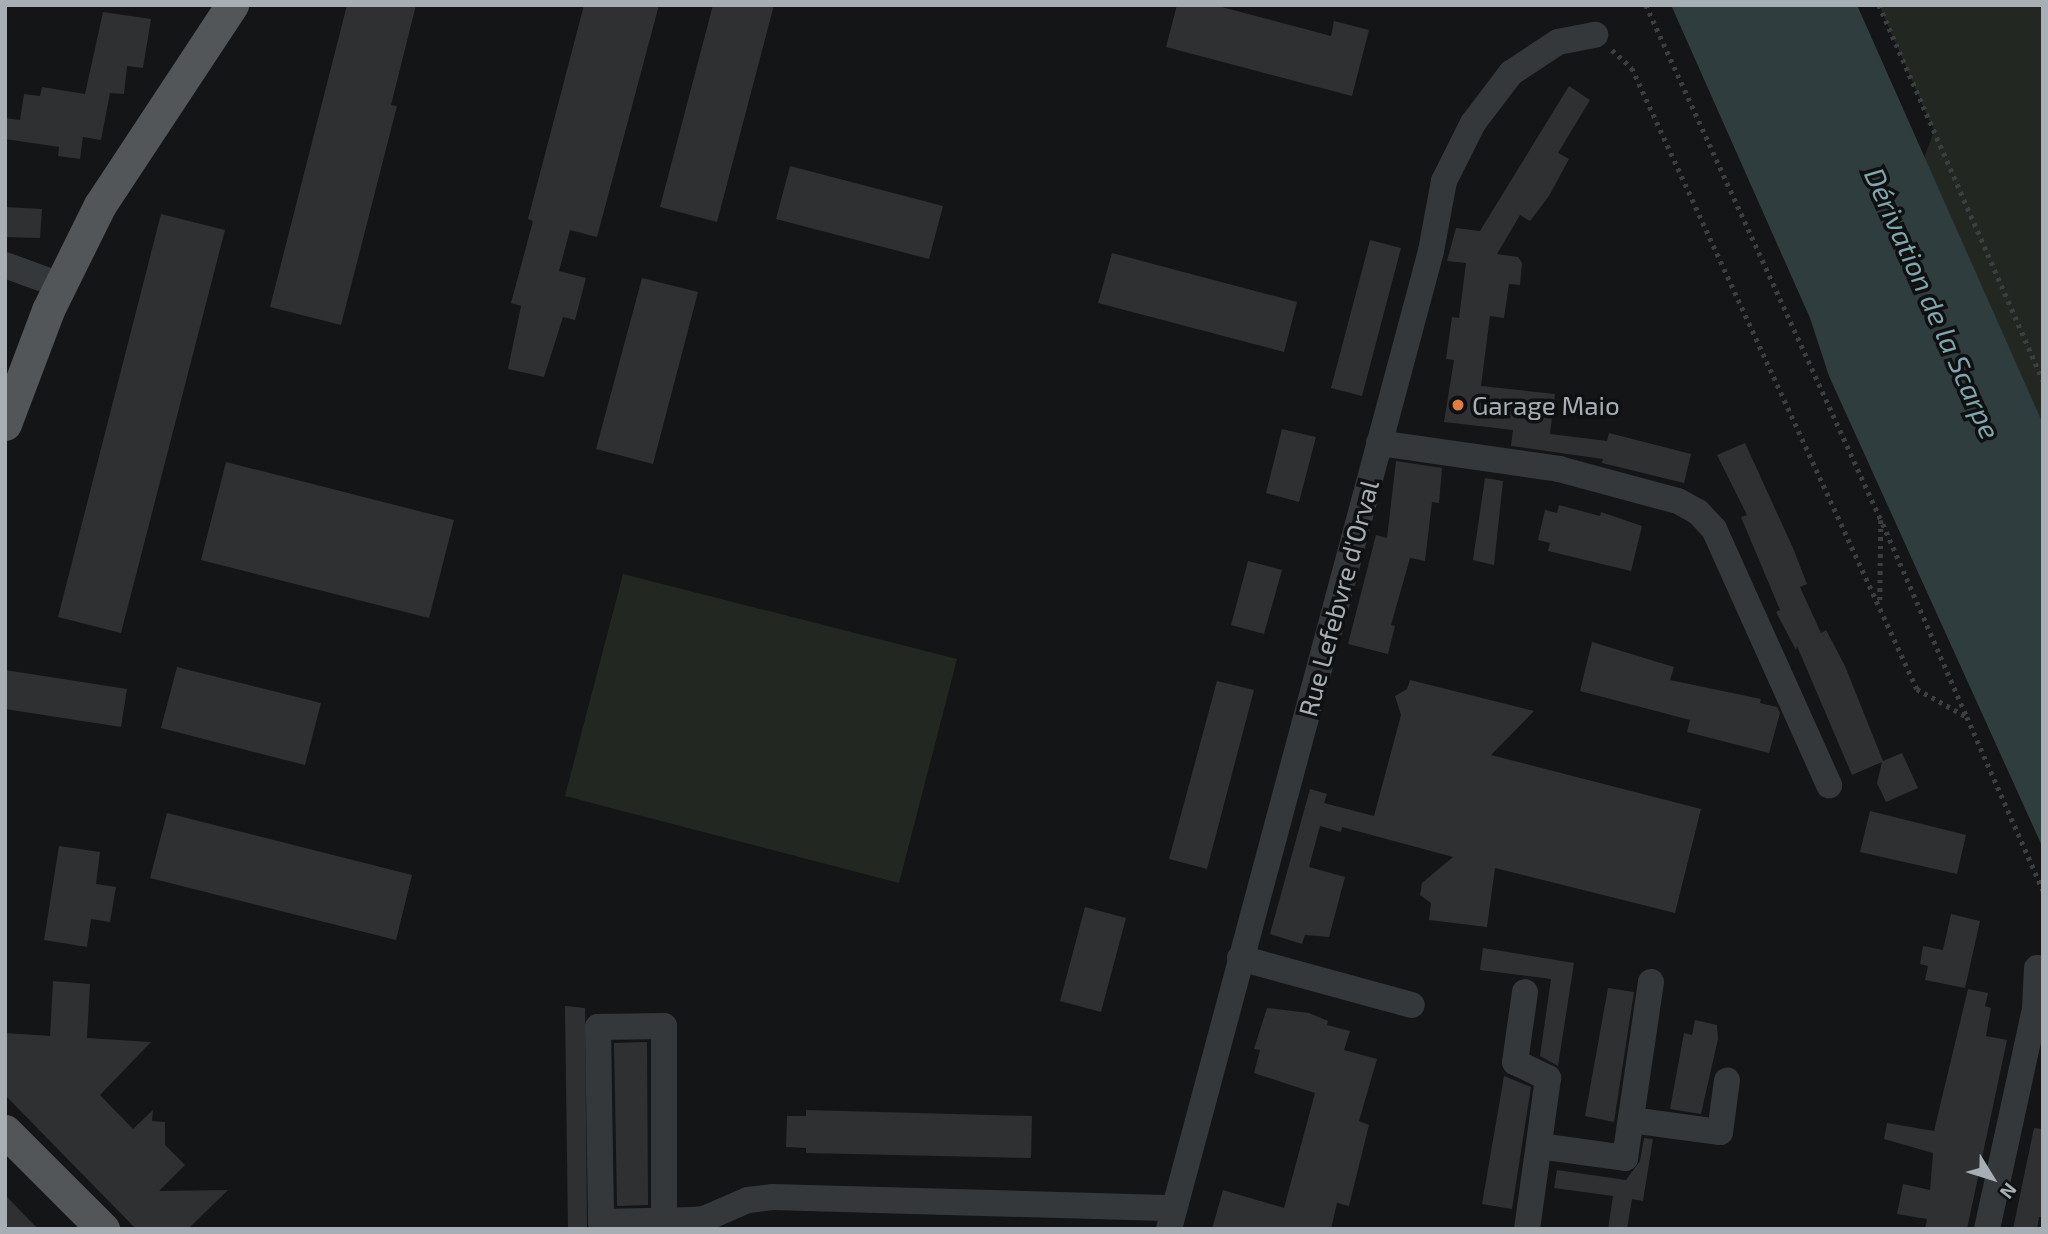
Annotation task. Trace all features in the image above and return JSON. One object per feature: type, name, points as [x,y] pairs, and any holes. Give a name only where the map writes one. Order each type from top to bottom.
[{"type":"main road","points":[[5,424],[60,285],[116,178],[232,5]]},
{"type":"main road","points":[[5,1131],[103,1229]]},
{"type":"main road","points":[[5,1163],[71,1229]]},
{"type":"street","name":"Rue Lefebvre d'Orval","points":[[1172,1218],[1431,251],[1444,181],[1463,139],[1490,98],[1528,59],[1558,42],[1595,35]]},
{"type":"street","points":[[5,265],[60,285]]},
{"type":"street","points":[[1379,443],[1532,463],[1678,501],[1698,512],[1714,529],[1829,785]]},
{"type":"street","points":[[1240,958],[1412,1005]]},
{"type":"street","points":[[1987,1229],[2035,1008],[2037,968]]},
{"type":"street","points":[[1539,1146],[1625,1158],[1651,982]]},
{"type":"street","points":[[1525,992],[1515,1062],[1548,1078],[1527,1229]]},
{"type":"street","points":[[664,1221],[664,1026],[598,1027],[601,1222],[664,1221],[704,1219],[748,1200],[772,1196],[1172,1218]]},
{"type":"street","points":[[1631,1120],[1720,1132],[1727,1080]]},
{"type":"path","points":[[1646,5],[1881,520],[2043,890]]},
{"type":"path","points":[[1880,5],[2043,381]]},
{"type":"path","points":[[1595,35],[1632,68],[1917,689],[1967,717]]},
{"type":"path","points":[[1880,607],[1881,520]]},
{"type":"shaded area","points":[[1879,5],[2043,5],[2043,755],[1858,333],[1934,131]]},
{"type":"shaded area","points":[[623,574],[957,659],[899,883],[565,796]]},
{"type":"water","name":"Dérivation de la Scarpe","points":[[1671,5],[1857,5],[2043,424],[2043,848],[1829,376],[1810,318]]},
{"type":"building","points":[[347,5],[416,5],[391,105],[397,106],[341,325],[270,307]]},
{"type":"building","points":[[584,5],[659,5],[597,237],[570,230],[559,271],[586,278],[575,320],[563,317],[544,377],[508,369],[521,306],[511,303],[533,221],[528,219]]},
{"type":"building","points":[[713,5],[774,5],[717,222],[660,207]]},
{"type":"building","points":[[1177,5],[1214,5],[1331,36],[1334,21],[1369,30],[1352,96],[1166,47]]},
{"type":"building","points":[[103,12],[151,19],[143,68],[127,66],[124,94],[110,93],[101,140],[83,137],[80,159],[58,156],[59,147],[5,139],[5,118],[20,120],[24,94],[40,96],[42,87],[85,94]]},
{"type":"building","points":[[1569,86],[1590,100],[1558,153],[1569,159],[1549,196],[1530,221],[1520,215],[1497,254],[1518,257],[1522,263],[1520,285],[1509,284],[1504,318],[1490,316],[1481,386],[1555,394],[1550,434],[1607,441],[1609,433],[1691,454],[1684,483],[1602,463],[1603,459],[1511,446],[1513,430],[1444,422],[1454,360],[1446,359],[1452,317],[1459,318],[1466,263],[1447,261],[1456,228],[1480,231]]},
{"type":"building","points":[[790,166],[943,206],[929,259],[776,219]]},
{"type":"building","points":[[5,207],[42,209],[40,238],[5,237]]},
{"type":"building","points":[[161,214],[225,230],[121,633],[58,617]]},
{"type":"building","points":[[1370,240],[1401,248],[1362,396],[1331,388]]},
{"type":"building","points":[[1112,253],[1297,302],[1284,352],[1098,303]]},
{"type":"building","points":[[642,278],[698,292],[653,464],[596,449]]},
{"type":"building","points":[[1282,429],[1316,437],[1299,502],[1266,493]]},
{"type":"building","points":[[1745,443],[1807,584],[1800,587],[1821,633],[1826,630],[1845,666],[1883,761],[1902,753],[1918,788],[1886,802],[1877,783],[1882,762],[1852,775],[1797,646],[1796,650],[1776,612],[1780,610],[1741,517],[1747,515],[1717,455]]},
{"type":"building","points":[[1396,461],[1442,468],[1439,503],[1432,502],[1425,561],[1410,558],[1391,625],[1395,626],[1388,654],[1348,644],[1376,535],[1387,538]]},
{"type":"building","points":[[226,462],[454,520],[429,618],[201,560]]},
{"type":"building","points":[[1485,478],[1503,481],[1494,565],[1473,560]]},
{"type":"building","points":[[1559,505],[1600,516],[1601,512],[1642,526],[1631,571],[1548,551],[1550,543],[1538,540],[1545,510],[1557,513]]},
{"type":"building","points":[[1248,561],[1282,570],[1264,634],[1231,625]]},
{"type":"building","points":[[1592,642],[1674,667],[1670,680],[1761,699],[1760,703],[1777,707],[1780,713],[1769,753],[1687,732],[1690,720],[1580,691]]},
{"type":"building","points":[[177,667],[321,703],[305,765],[161,728]]},
{"type":"building","points":[[5,670],[127,689],[121,727],[5,709]]},
{"type":"building","points":[[1410,680],[1534,711],[1491,755],[1701,809],[1675,913],[1495,868],[1487,927],[1429,920],[1431,903],[1420,895],[1422,883],[1453,857],[1342,827],[1341,832],[1320,826],[1309,867],[1345,877],[1329,937],[1305,935],[1302,944],[1270,934],[1310,789],[1327,794],[1324,803],[1374,816],[1401,715],[1395,696],[1407,689]]},
{"type":"building","points":[[1217,681],[1254,690],[1207,869],[1169,859]]},
{"type":"building","points":[[1870,811],[1966,835],[1957,874],[1860,852]]},
{"type":"building","points":[[167,813],[412,875],[396,940],[150,878]]},
{"type":"building","points":[[59,846],[100,852],[96,884],[116,887],[110,922],[91,919],[87,947],[44,940]]},
{"type":"building","points":[[1085,907],[1126,918],[1101,1012],[1060,1001]]},
{"type":"building","points":[[1951,914],[1980,921],[1965,988],[1925,980],[1928,966],[1920,964],[1923,946],[1943,950]]},
{"type":"building","points":[[1483,948],[1574,963],[1558,1066],[1540,1056],[1551,979],[1480,970]]},
{"type":"building","points":[[53,981],[90,984],[87,1038],[151,1042],[100,1095],[133,1129],[153,1110],[152,1121],[165,1122],[165,1145],[185,1165],[159,1191],[228,1190],[188,1229],[136,1229],[5,1095],[5,1033],[50,1036]]},
{"type":"building","points":[[1608,988],[1634,992],[1614,1122],[1585,1116]]},
{"type":"building","points":[[1968,989],[1988,993],[1985,1006],[1991,1008],[1986,1036],[2007,1040],[1967,1229],[1925,1229],[1927,1219],[1897,1214],[1903,1184],[1930,1190],[1933,1153],[1884,1139],[1887,1123],[1934,1131]]},
{"type":"building","points":[[565,1006],[585,1008],[587,1229],[568,1229]]},
{"type":"building","points":[[1267,1008],[1309,1013],[1328,1021],[1327,1025],[1350,1031],[1344,1050],[1377,1059],[1359,1121],[1369,1125],[1349,1206],[1337,1203],[1331,1229],[1212,1229],[1223,1190],[1284,1208],[1315,1093],[1254,1073],[1260,1050],[1254,1049]]},
{"type":"building","points":[[1695,1020],[1717,1025],[1718,1039],[1701,1114],[1670,1109],[1684,1033],[1692,1035]]},
{"type":"building","points":[[647,1042],[648,1205],[617,1206],[614,1043]]},
{"type":"building","points":[[1504,1076],[1531,1087],[1512,1209],[1482,1204]]},
{"type":"building","points":[[806,1110],[1032,1116],[1031,1158],[806,1153],[806,1148],[786,1147],[787,1116],[806,1116]]},
{"type":"building","points":[[2034,1128],[2043,1129],[2043,1217],[2039,1217],[2037,1229],[2013,1229]]},
{"type":"building","points":[[1644,1138],[1653,1139],[1643,1201],[1632,1199],[1627,1229],[1608,1229],[1613,1196],[1554,1188],[1557,1170],[1626,1180],[1640,1161]]},
{"type":"building","points":[[5,1195],[38,1229],[5,1229]]},
{"type":"place","name":"Garage Maio","points":[[1458,405]]}]
